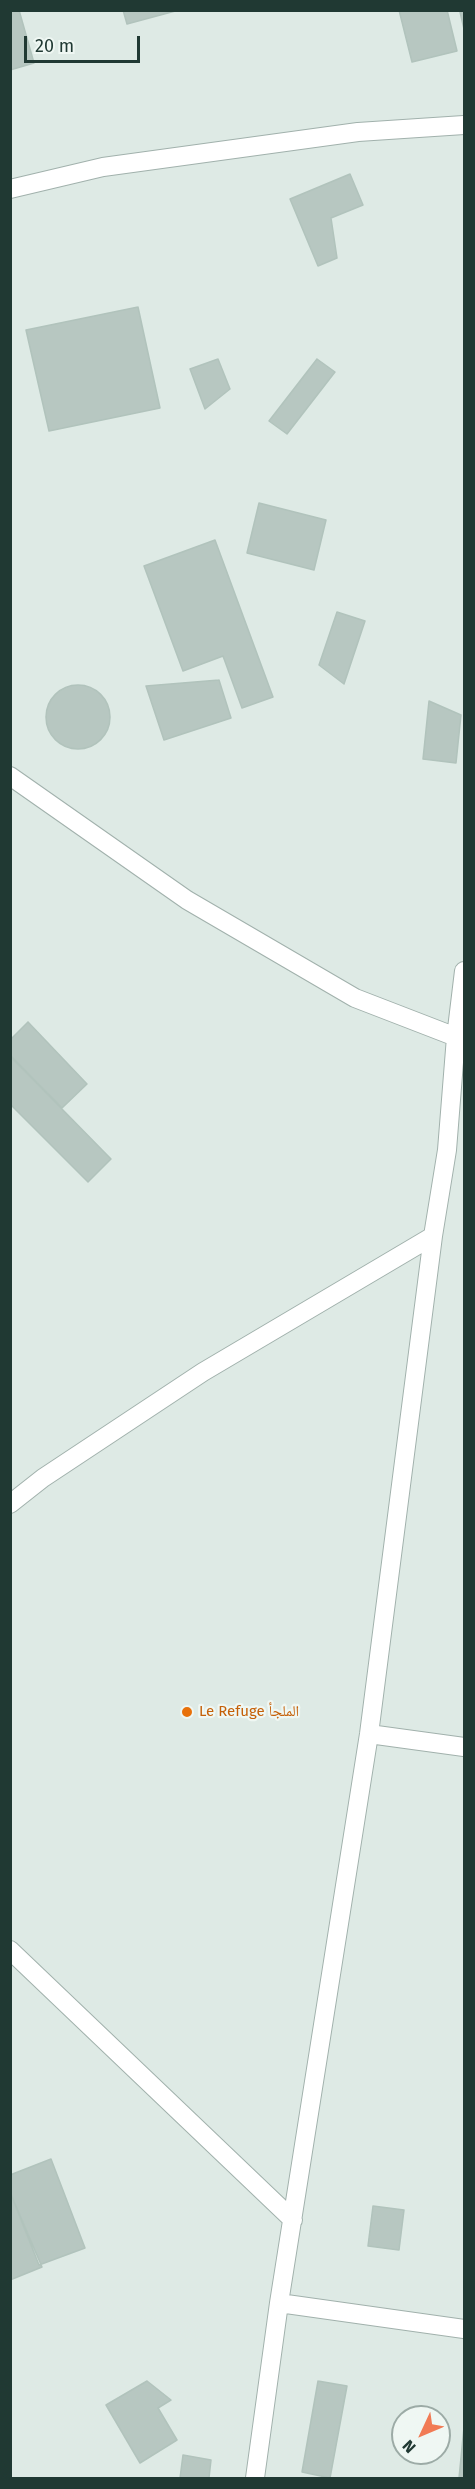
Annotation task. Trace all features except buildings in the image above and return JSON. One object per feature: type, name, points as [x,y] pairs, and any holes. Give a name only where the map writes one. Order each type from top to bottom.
[{"type":"street","points":[[10,189],[115,165],[358,132],[465,125]]},
{"type":"street","points":[[10,776],[197,906],[355,998],[456,1036]]},
{"type":"street","points":[[255,2478],[279,2303],[369,1734],[433,1236],[456,1150],[456,1036],[465,971]]},
{"type":"street","points":[[10,1504],[43,1478],[204,1372],[433,1236]]},
{"type":"street","points":[[369,1734],[465,1748]]},
{"type":"street","points":[[10,1950],[293,2220]]},
{"type":"street","points":[[279,2303],[465,2329]]},
{"type":"place","name":"Le Refuge الملجأ","points":[[187,1712]]}]
